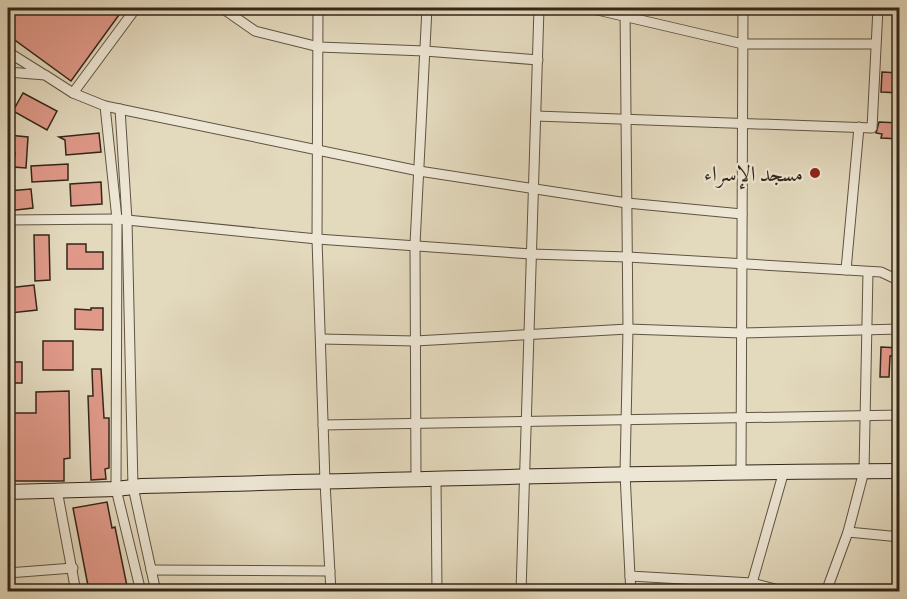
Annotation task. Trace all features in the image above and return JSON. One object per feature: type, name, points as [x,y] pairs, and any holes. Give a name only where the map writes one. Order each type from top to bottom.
[{"type":"street","points":[[123,24],[126,8]]},
{"type":"street","points":[[73,93],[135,8]]},
{"type":"street","points":[[222,8],[255,31],[319,47],[425,51],[538,60]]},
{"type":"street","points":[[318,8],[317,238],[331,591]]},
{"type":"street","points":[[417,479],[415,244],[427,8]]},
{"type":"street","points":[[520,591],[539,8]]},
{"type":"street","points":[[589,8],[625,12],[743,44],[874,44]]},
{"type":"street","points":[[741,474],[743,8]]},
{"type":"street","points":[[536,116],[872,128],[874,44],[878,8]]},
{"type":"street","points":[[625,12],[628,257],[625,473],[631,591]]},
{"type":"street","points":[[8,52],[73,93],[105,106],[419,171],[627,203],[742,214]]},
{"type":"street","points":[[8,72],[45,75]]},
{"type":"street","points":[[105,106],[122,219],[116,489],[141,591]]},
{"type":"street","points":[[120,109],[133,487],[156,591]]},
{"type":"street","points":[[846,270],[859,127]]},
{"type":"street","points":[[8,220],[122,219],[317,238],[531,254],[628,257],[881,272],[900,280]]},
{"type":"street","points":[[826,591],[848,532],[864,471],[868,272]]},
{"type":"street","points":[[321,339],[415,341],[628,329],[741,333],[900,329]]},
{"type":"street","points":[[323,424],[900,415]]},
{"type":"street","points":[[8,492],[625,473],[741,474],[784,471],[900,471]]},
{"type":"street","points":[[752,587],[784,471]]},
{"type":"street","points":[[436,479],[437,591]]},
{"type":"street","points":[[57,490],[76,591]]},
{"type":"street","points":[[848,532],[900,537]]},
{"type":"street","points":[[8,573],[73,568]]},
{"type":"street","points":[[151,570],[330,571]]},
{"type":"street","points":[[630,576],[787,591]]},
{"type":"building","points":[[8,8],[124,8],[71,81],[8,35]]},
{"type":"building","points":[[882,72],[900,73],[900,93],[881,92]]},
{"type":"building","points":[[23,93],[57,111],[47,130],[13,111]]},
{"type":"building","points":[[879,122],[900,123],[900,139],[881,138],[882,134],[876,133]]},
{"type":"building","points":[[99,133],[101,152],[66,155],[65,140],[59,137]]},
{"type":"building","points":[[8,135],[28,137],[26,168],[13,167],[15,153],[8,152]]},
{"type":"building","points":[[68,164],[68,180],[32,182],[31,166]]},
{"type":"building","points":[[101,182],[102,204],[71,206],[70,184]]},
{"type":"building","points":[[31,189],[33,208],[8,211],[8,191]]},
{"type":"building","points":[[34,235],[49,235],[50,280],[35,281]]},
{"type":"building","points":[[67,244],[86,244],[86,252],[103,252],[103,269],[67,269]]},
{"type":"building","points":[[34,285],[37,310],[10,313],[8,288]]},
{"type":"building","points":[[91,308],[103,308],[103,330],[75,329],[75,309],[91,310]]},
{"type":"building","points":[[43,341],[73,341],[73,370],[43,370]]},
{"type":"building","points":[[881,347],[900,348],[900,355],[890,356],[889,377],[880,377]]},
{"type":"building","points":[[8,362],[22,362],[22,383],[8,383]]},
{"type":"building","points":[[92,369],[101,369],[104,418],[109,418],[109,468],[105,469],[106,479],[91,480],[88,396],[93,396]]},
{"type":"building","points":[[69,391],[70,458],[64,459],[64,481],[8,481],[8,413],[36,413],[36,392]]},
{"type":"building","points":[[107,502],[112,528],[115,527],[128,591],[89,591],[73,508]]},
{"type":"place","name":"مسجد الإسراء","points":[[815,173]]}]
